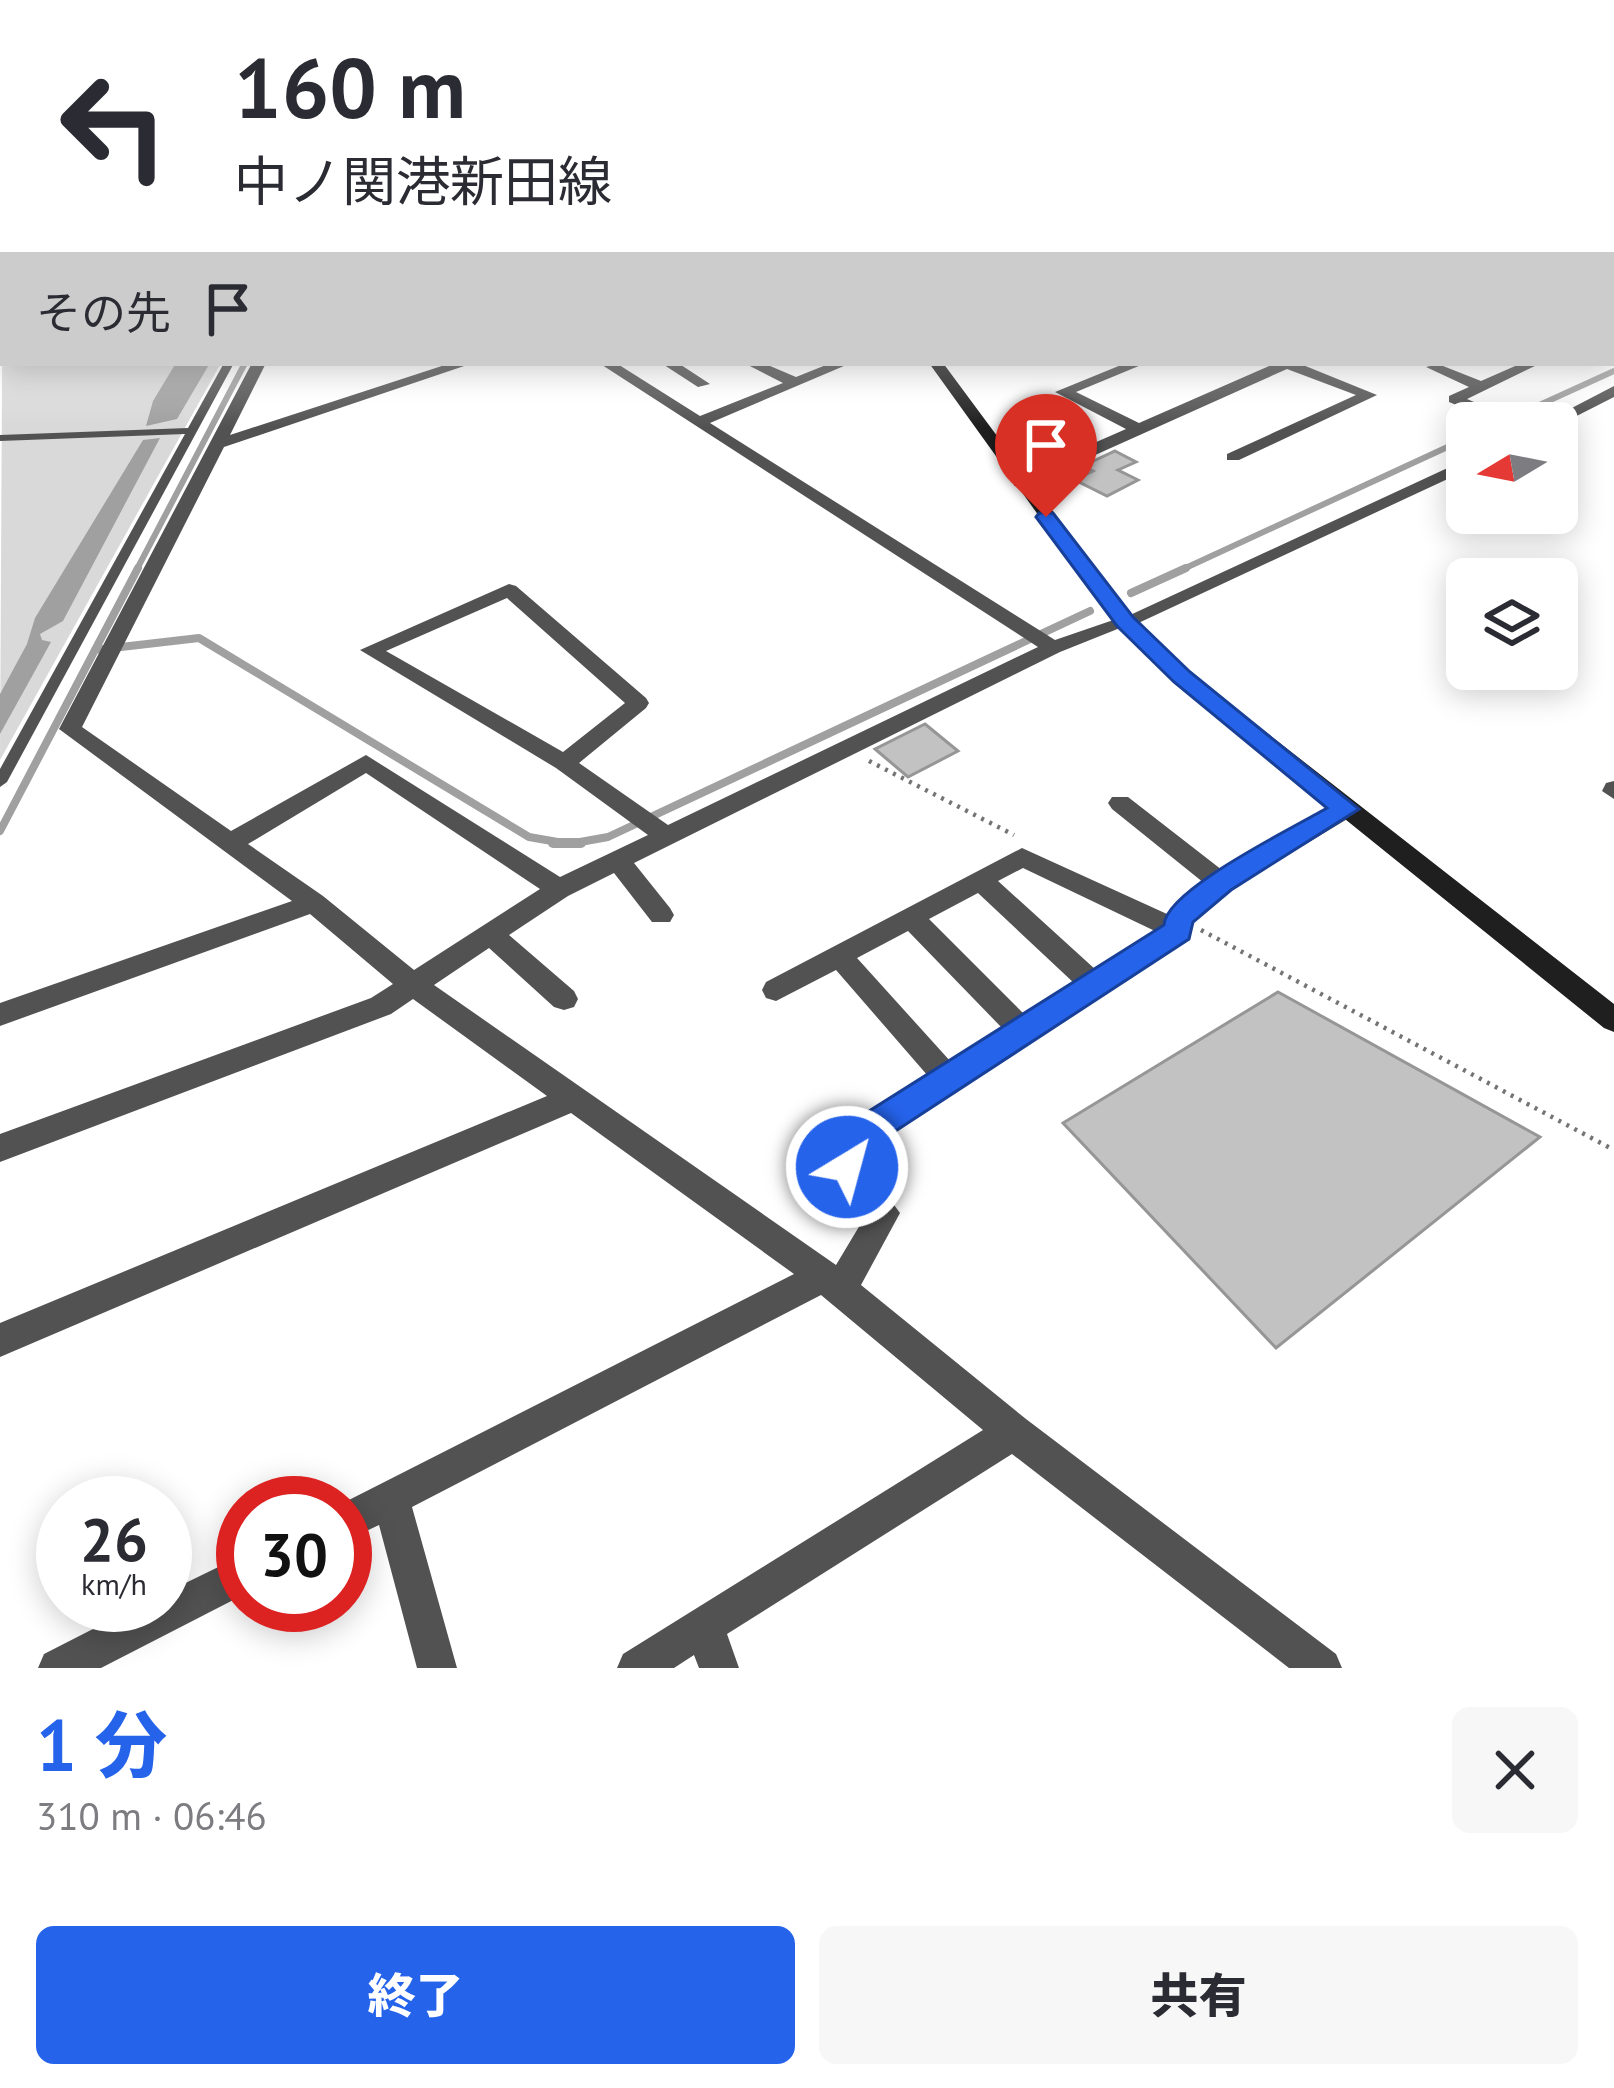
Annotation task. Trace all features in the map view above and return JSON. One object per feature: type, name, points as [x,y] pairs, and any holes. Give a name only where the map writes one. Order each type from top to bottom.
[{"type":"main road","points":[[940,366],[1125,622],[1208,700],[1614,1020]]},
{"type":"street","points":[[258,366],[70,729],[314,903],[412,984],[832,1284],[1013,1432],[1322,1668]]},
{"type":"street","points":[[220,442],[457,366]]},
{"type":"street","points":[[611,366],[1053,648]]},
{"type":"street","points":[[673,366],[703,384]]},
{"type":"street","points":[[759,366],[796,382]]},
{"type":"street","points":[[698,422],[836,366]]},
{"type":"street","points":[[1131,366],[1063,392],[1138,429]]},
{"type":"street","points":[[1020,482],[1278,366]]},
{"type":"street","points":[[1233,457],[1369,395],[1293,366]]},
{"type":"street","points":[[1461,402],[1454,399],[1528,366]]},
{"type":"street","points":[[1433,367],[1482,387]]},
{"type":"street","points":[[1578,410],[1612,394]]},
{"type":"street","points":[[0,1148],[381,1006],[559,889],[1053,648],[1125,622],[1446,474]]},
{"type":"street","points":[[346,660],[509,590],[638,703],[564,763]]},
{"type":"street","points":[[370,650],[564,763],[669,838]]},
{"type":"street","points":[[230,843],[365,763],[559,889]]},
{"type":"street","points":[[1120,803],[1221,883]]},
{"type":"street","points":[[372,1508],[832,1284],[884,1213],[847,1167],[849,1147],[1094,985],[1178,924],[1221,883],[1346,809]]},
{"type":"street","points":[[776,991],[1022,857],[1178,924]]},
{"type":"street","points":[[618,860],[661,915]]},
{"type":"street","points":[[980,880],[1094,985]]},
{"type":"street","points":[[0,1015],[314,903]]},
{"type":"street","points":[[911,917],[1022,1031]]},
{"type":"street","points":[[492,935],[563,999]]},
{"type":"street","points":[[838,956],[948,1078]]},
{"type":"street","points":[[0,1340],[572,1099]]},
{"type":"street","points":[[637,1668],[1013,1432]]},
{"type":"street","points":[[391,1498],[437,1668]]},
{"type":"street","points":[[58,1668],[216,1588]]},
{"type":"street","points":[[705,1628],[719,1668]]},
{"type":"lane","points":[[0,782],[227,366]]},
{"type":"lane","points":[[0,438],[191,431]]},
{"type":"path","points":[[848,750],[1027,841]]},
{"type":"path","points":[[1178,924],[1614,1150]]},
{"type":"shaded area","points":[[2,366],[219,366],[0,760]]},
{"type":"shaded area","points":[[174,366],[208,366],[177,419],[146,426],[153,401]]},
{"type":"shaded area","points":[[160,438],[63,621],[40,634],[42,640],[51,642],[0,734],[0,694],[27,644],[35,618],[143,440]]},
{"type":"building","points":[[1115,451],[1136,462],[1118,470],[1138,480],[1107,496],[1075,480],[1093,471],[1083,466]]},
{"type":"building","points":[[925,724],[958,751],[908,777],[875,749]]},
{"type":"building","points":[[1278,992],[1540,1137],[1276,1348],[1063,1123]]},
{"type":"waterway","points":[[136,571],[243,366]]},
{"type":"waterway","points":[[1546,402],[1614,371]]},
{"type":"waterway","points":[[1179,571],[1446,448]]},
{"type":"waterway","points":[[0,831],[138,568]]},
{"type":"waterway","points":[[1131,593],[1186,568]]},
{"type":"waterway","points":[[575,843],[608,837],[1090,611]]},
{"type":"waterway","points":[[95,650],[199,638],[529,837],[563,843]]},
{"type":"waterway","points":[[553,843],[563,843]]},
{"type":"waterway","points":[[563,843],[575,843]]},
{"type":"waterway","points":[[563,843],[575,843]]},
{"type":"waterway","points":[[575,843],[581,843]]},
{"type":"route","points":[[847,1167],[849,1147],[859,1136],[1179,931],[1178,917],[1221,883],[1346,809],[1208,700],[1125,622],[1046,517]]}]
